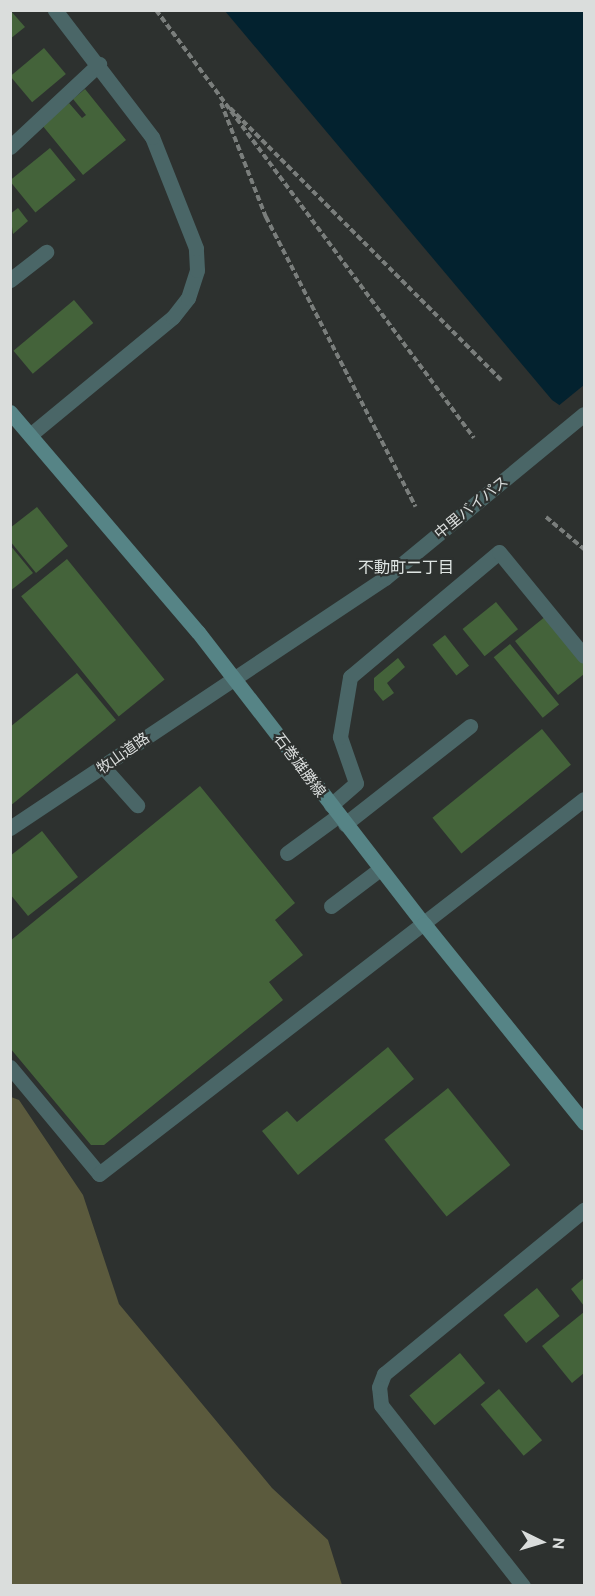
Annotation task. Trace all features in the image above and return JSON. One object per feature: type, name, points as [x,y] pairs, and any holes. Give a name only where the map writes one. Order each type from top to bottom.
[{"type":"main road","name":"石巻雄勝線","points":[[10,412],[235,678],[380,869],[585,1122]]},
{"type":"street","points":[[30,435],[173,317],[188,298],[196,270],[196,248],[152,137],[99,64],[55,10]]},
{"type":"street","points":[[10,147],[99,64]]},
{"type":"street","points":[[10,280],[46,252]]},
{"type":"street","name":"中里バイパス","points":[[235,678],[385,578],[585,414]]},
{"type":"street","points":[[338,815],[356,783],[340,737],[350,676],[499,552],[585,656]]},
{"type":"street","name":"牧山道路","points":[[10,828],[104,768],[235,678]]},
{"type":"street","points":[[288,853],[338,815],[470,726]]},
{"type":"street","points":[[104,768],[137,805]]},
{"type":"street","points":[[10,1067],[99,1174],[585,799]]},
{"type":"street","points":[[331,906],[380,869]]},
{"type":"street","points":[[523,1586],[381,1405],[379,1387],[384,1374],[585,1209]]},
{"type":"path","points":[[156,10],[474,438]]},
{"type":"path","points":[[219,96],[501,381]]},
{"type":"path","points":[[219,96],[266,217],[416,507]]},
{"type":"path","points":[[546,517],[585,549]]},
{"type":"shaded area","points":[[11,1097],[19,1100],[83,1195],[119,1304],[272,1488],[328,1540],[342,1585],[11,1585]]},
{"type":"water","points":[[225,11],[584,11],[584,422],[552,400]]},
{"type":"pier","points":[[584,385],[584,425],[557,407]]},
{"type":"building","points":[[10,10],[25,27],[10,39]]},
{"type":"building","points":[[44,48],[66,74],[32,102],[10,76]]},
{"type":"building","points":[[85,89],[126,140],[83,175],[42,125],[69,103],[82,118],[86,115],[73,99]]},
{"type":"building","points":[[50,148],[76,180],[35,213],[10,180]]},
{"type":"building","points":[[18,208],[28,221],[13,234],[10,214]]},
{"type":"building","points":[[74,300],[93,323],[33,374],[13,351]]},
{"type":"building","points":[[37,507],[68,546],[36,573],[10,541],[10,528]]},
{"type":"building","points":[[10,545],[33,573],[10,591]]},
{"type":"building","points":[[67,559],[165,679],[119,717],[21,596]]},
{"type":"building","points":[[496,602],[518,629],[485,656],[463,629]]},
{"type":"building","points":[[546,616],[584,664],[584,674],[558,695],[515,641]]},
{"type":"building","points":[[445,635],[469,666],[456,676],[432,645]]},
{"type":"building","points":[[510,644],[559,705],[543,718],[494,657]]},
{"type":"building","points":[[398,658],[405,667],[387,683],[394,693],[383,701],[374,690],[374,678]]},
{"type":"building","points":[[77,673],[116,720],[10,806],[10,727]]},
{"type":"building","points":[[542,729],[571,765],[461,853],[432,818]]},
{"type":"building","points":[[200,786],[295,903],[275,920],[303,955],[269,982],[283,1000],[104,1145],[91,1145],[10,1048],[10,941]]},
{"type":"building","points":[[42,831],[78,877],[28,916],[10,894],[10,856]]},
{"type":"building","points":[[388,1047],[414,1079],[298,1175],[262,1131],[287,1111],[297,1122]]},
{"type":"building","points":[[448,1088],[510,1165],[447,1217],[384,1140]]},
{"type":"building","points":[[584,1278],[584,1306],[571,1289]]},
{"type":"building","points":[[537,1288],[560,1316],[526,1343],[504,1315]]},
{"type":"building","points":[[584,1312],[584,1373],[572,1383],[542,1346]]},
{"type":"building","points":[[460,1353],[485,1383],[435,1425],[409,1395]]},
{"type":"building","points":[[499,1389],[542,1440],[524,1456],[481,1404]]},
{"type":"district","name":"不動町二丁目","points":[[406,567]]}]
